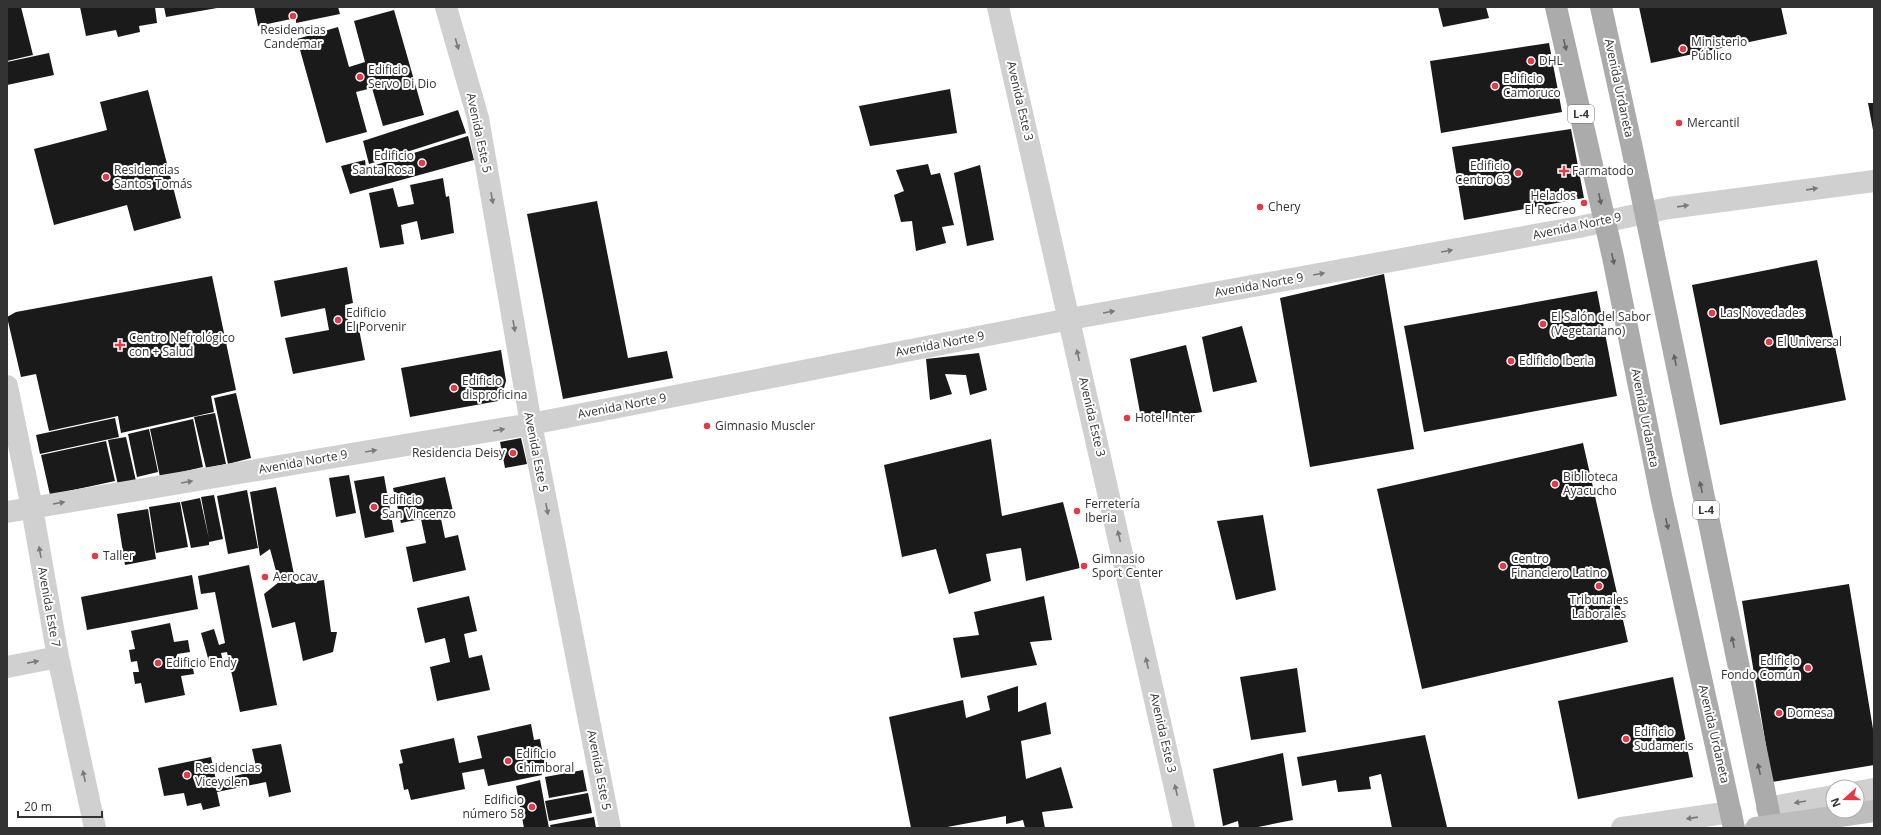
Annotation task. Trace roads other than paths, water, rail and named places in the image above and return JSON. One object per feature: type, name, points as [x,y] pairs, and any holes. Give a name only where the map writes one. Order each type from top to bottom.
[{"type":"main road","name":"Avenida Urdaneta","points":[[1556,7],[1605,221],[1661,496],[1732,820]]},
{"type":"main road","name":"Avenida Urdaneta","points":[[1601,7],[1645,212],[1769,818]]},
{"type":"main road","points":[[1756,828],[1874,811]]},
{"type":"street","name":"Avenida Este 5","points":[[446,7],[478,118],[531,424],[610,828]]},
{"type":"street","name":"Avenida Este 3","points":[[998,7],[1070,318],[1184,828]]},
{"type":"street","name":"Avenida Norte 9","points":[[7,512],[531,424],[1070,318],[1605,221],[1645,212],[1874,181]]},
{"type":"street","name":"Avenida Este 7","points":[[7,386],[32,508],[58,657],[95,828]]},
{"type":"street","points":[[7,667],[58,657]]},
{"type":"street","points":[[1769,818],[1825,799]]},
{"type":"street","points":[[1622,828],[1732,820]]},
{"type":"place","name":"Residencias Candemar","points":[[293,16]]},
{"type":"place","name":"Ministerio Público","points":[[1683,49]]},
{"type":"place","name":"DHL","points":[[1531,61]]},
{"type":"place","name":"Edificio Servo Di Dio","points":[[360,77]]},
{"type":"place","name":"Edificio Camoruco","points":[[1495,86]]},
{"type":"place","name":"Mercantil","points":[[1679,123]]},
{"type":"place","name":"Edificio Santa Rosa","points":[[422,163]]},
{"type":"place","name":"Farmatodo","points":[[1564,171]]},
{"type":"place","name":"Edificio Centro 63","points":[[1518,173]]},
{"type":"place","name":"Residencias Santos Tomás","points":[[106,177]]},
{"type":"place","name":"Helados El Recreo","points":[[1584,203]]},
{"type":"place","name":"Chery","points":[[1260,207]]},
{"type":"place","name":"Las Novedades","points":[[1712,313]]},
{"type":"place","name":"Edificio El Porvenir","points":[[338,320]]},
{"type":"place","name":"El Salón del Sabor (Vegetariano)","points":[[1543,324]]},
{"type":"place","name":"El Universal","points":[[1769,342]]},
{"type":"place","name":"Centro Nefrológico con + Salud","points":[[120,345]]},
{"type":"place","name":"Edificio Iberia","points":[[1511,361]]},
{"type":"place","name":"Edificio disproficina","points":[[454,388]]},
{"type":"place","name":"Hotel Inter","points":[[1127,418]]},
{"type":"place","name":"Gimnasio Muscler","points":[[707,426]]},
{"type":"place","name":"Residencia Deisy","points":[[513,453]]},
{"type":"place","name":"Biblioteca Ayacucho","points":[[1555,484]]},
{"type":"place","name":"Edificio San Vincenzo","points":[[374,507]]},
{"type":"place","name":"Ferretería Iberia","points":[[1077,511]]},
{"type":"place","name":"Taller","points":[[95,556]]},
{"type":"place","name":"Gimnasio Sport Center","points":[[1084,566]]},
{"type":"place","name":"Centro Financiero Latino","points":[[1503,566]]},
{"type":"place","name":"Aerocav","points":[[265,577]]},
{"type":"place","name":"Tribunales Laborales","points":[[1599,586]]},
{"type":"place","name":"Edificio Endy","points":[[158,663]]},
{"type":"place","name":"Edificio Fondo Común","points":[[1808,668]]},
{"type":"place","name":"Domesa","points":[[1779,713]]},
{"type":"place","name":"Edificio Sudameris","points":[[1626,739]]},
{"type":"place","name":"Edificio Chimboral","points":[[508,761]]},
{"type":"place","name":"Residencias Viceyolen","points":[[187,775]]},
{"type":"place","name":"Edificio número 58","points":[[532,807]]}]
